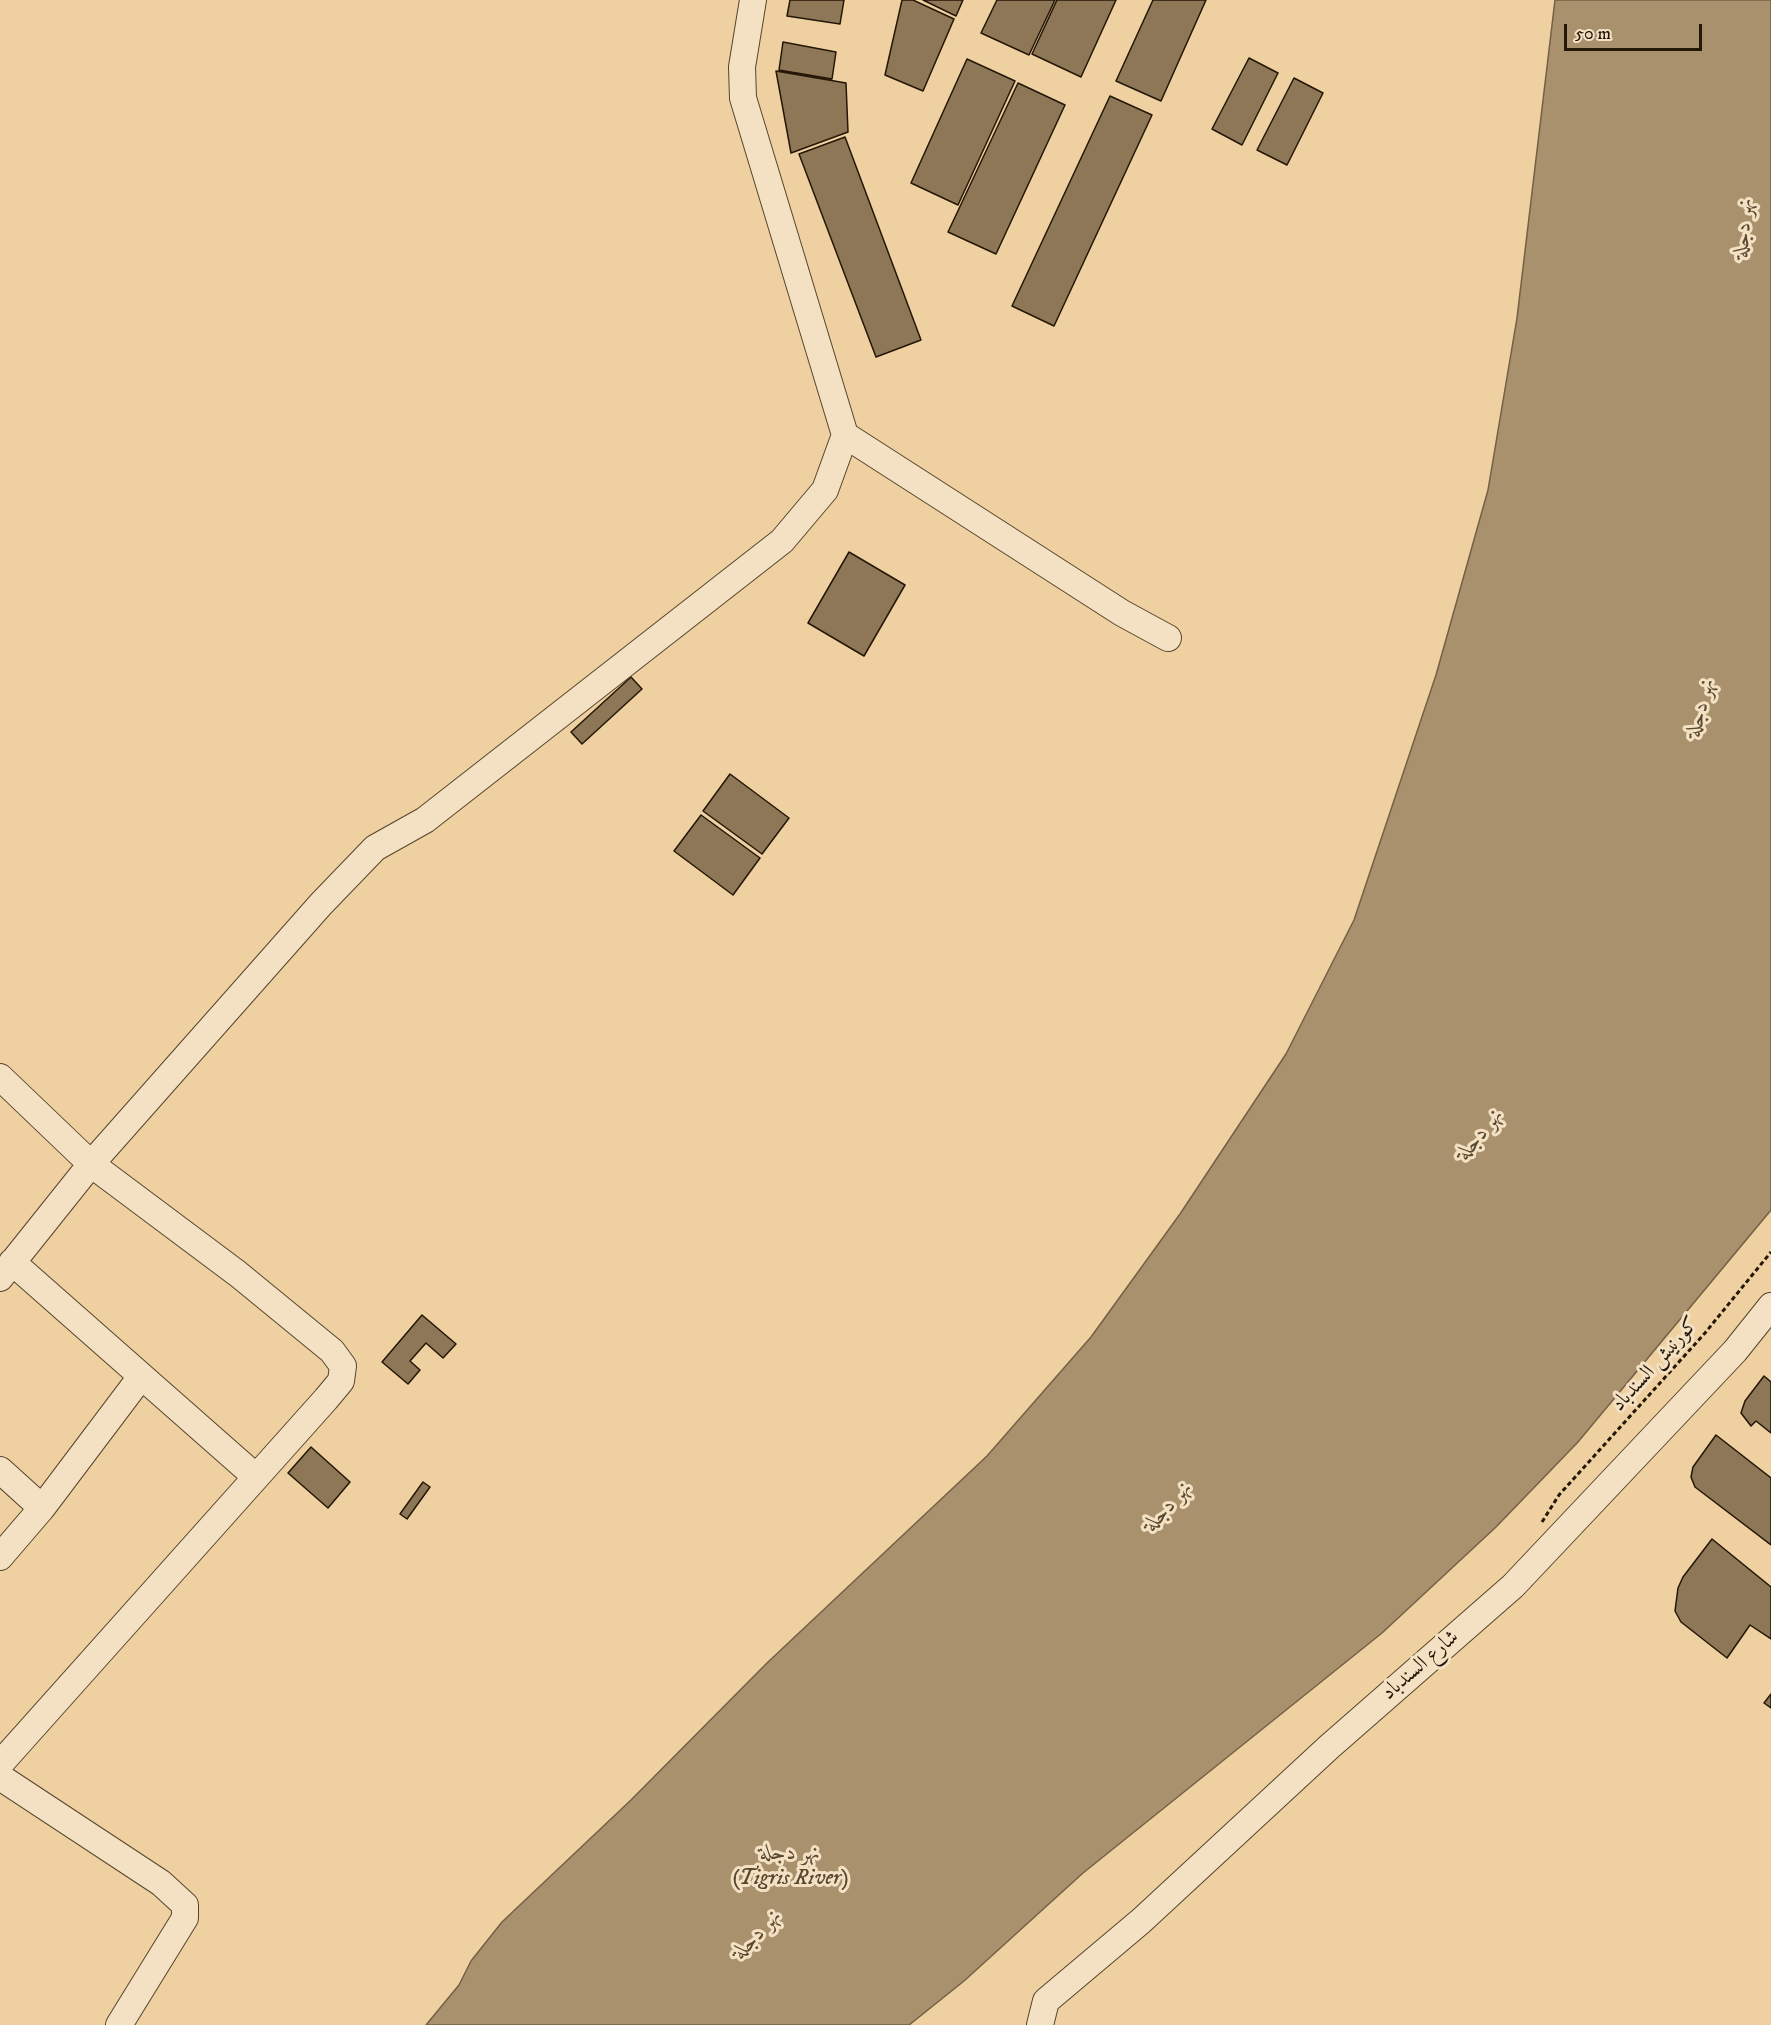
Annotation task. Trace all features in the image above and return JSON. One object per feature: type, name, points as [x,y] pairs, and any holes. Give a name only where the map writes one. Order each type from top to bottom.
[{"type":"street","points":[[256,1477],[140,1378],[6,1270],[91,1164],[321,904],[375,848],[425,820],[782,541],[825,490],[845,435],[743,98],[742,67],[753,0]]},
{"type":"street","points":[[845,435],[1122,613],[1168,638]]},
{"type":"street","points":[[0,1077],[91,1164],[238,1274],[332,1351],[343,1366],[341,1381],[0,1764]]},
{"type":"street","name":"شارع السندباد","points":[[1043,2013],[1329,1747],[1513,1586],[1735,1351],[1771,1306]]},
{"type":"street","points":[[0,1557],[42,1508],[140,1378]]},
{"type":"street","points":[[0,1470],[42,1508]]},
{"type":"street","points":[[0,1777],[161,1883],[185,1905],[185,1918],[118,2025]]},
{"type":"path","name":"كورنيش السندباد","points":[[1558,1495],[1706,1333],[1771,1252]]},
{"type":"water","points":[[1555,0],[1771,0],[1771,1210],[1578,1442],[1496,1527],[1382,1633],[1083,1873],[964,1981],[909,2025],[426,2025],[459,1985],[471,1961],[502,1922],[631,1800],[767,1663],[987,1456],[1091,1337],[1180,1214],[1286,1054],[1354,920],[1436,675],[1488,490],[1517,318]]},
{"type":"building","points":[[790,0],[844,0],[840,24],[787,16]]},
{"type":"building","points":[[902,0],[913,0],[954,19],[923,91],[885,75]]},
{"type":"building","points":[[923,0],[963,0],[956,16]]},
{"type":"building","points":[[997,0],[1055,0],[1029,55],[981,33]]},
{"type":"building","points":[[1057,0],[1116,0],[1081,77],[1032,54]]},
{"type":"building","points":[[1153,0],[1206,0],[1161,101],[1116,81]]},
{"type":"building","points":[[783,42],[836,52],[832,79],[779,70]]},
{"type":"building","points":[[1249,58],[1278,73],[1242,145],[1212,129]]},
{"type":"building","points":[[967,59],[1015,81],[958,205],[911,183]]},
{"type":"building","points":[[776,71],[846,83],[848,132],[791,153]]},
{"type":"building","points":[[1294,78],[1323,93],[1287,165],[1257,150]]},
{"type":"building","points":[[1018,83],[1065,105],[996,254],[948,232]]},
{"type":"building","points":[[1110,96],[1152,115],[1054,326],[1012,306]]},
{"type":"building","points":[[845,137],[921,340],[876,357],[799,154]]},
{"type":"building","points":[[849,552],[905,585],[864,656],[808,623]]},
{"type":"building","points":[[631,677],[642,689],[582,744],[571,732]]},
{"type":"building","points":[[730,774],[789,818],[762,854],[703,811]]},
{"type":"building","points":[[701,815],[760,858],[733,895],[674,851]]},
{"type":"building","points":[[422,1315],[456,1344],[443,1358],[426,1343],[410,1361],[420,1370],[408,1384],[382,1362]]},
{"type":"building","points":[[1764,1376],[1771,1382],[1771,1433],[1756,1421],[1751,1426],[1741,1413],[1745,1401]]},
{"type":"building","points":[[1716,1435],[1771,1478],[1771,1545],[1695,1487],[1691,1477],[1693,1467]]},
{"type":"building","points":[[311,1447],[350,1482],[328,1508],[288,1473]]},
{"type":"building","points":[[423,1482],[430,1487],[407,1519],[400,1514]]},
{"type":"building","points":[[1712,1539],[1771,1587],[1771,1639],[1750,1625],[1727,1658],[1681,1622],[1675,1611],[1678,1588],[1683,1577]]},
{"type":"building","points":[[1771,1694],[1771,1708],[1764,1703]]},
{"type":"water label","name":"نهر دجلة","points":[[1745,228]]},
{"type":"water label","name":"نهر دجلة","points":[[1702,708]]},
{"type":"water label","name":"نهر دجلة","points":[[1481,1135]]},
{"type":"water label","name":"نهر دجلة","points":[[1169,1507]]},
{"type":"water label","name":"نهر دجلة (Tigris River)","points":[[790,1866]]},
{"type":"water label","name":"نهر دجلة","points":[[758,1935]]}]
